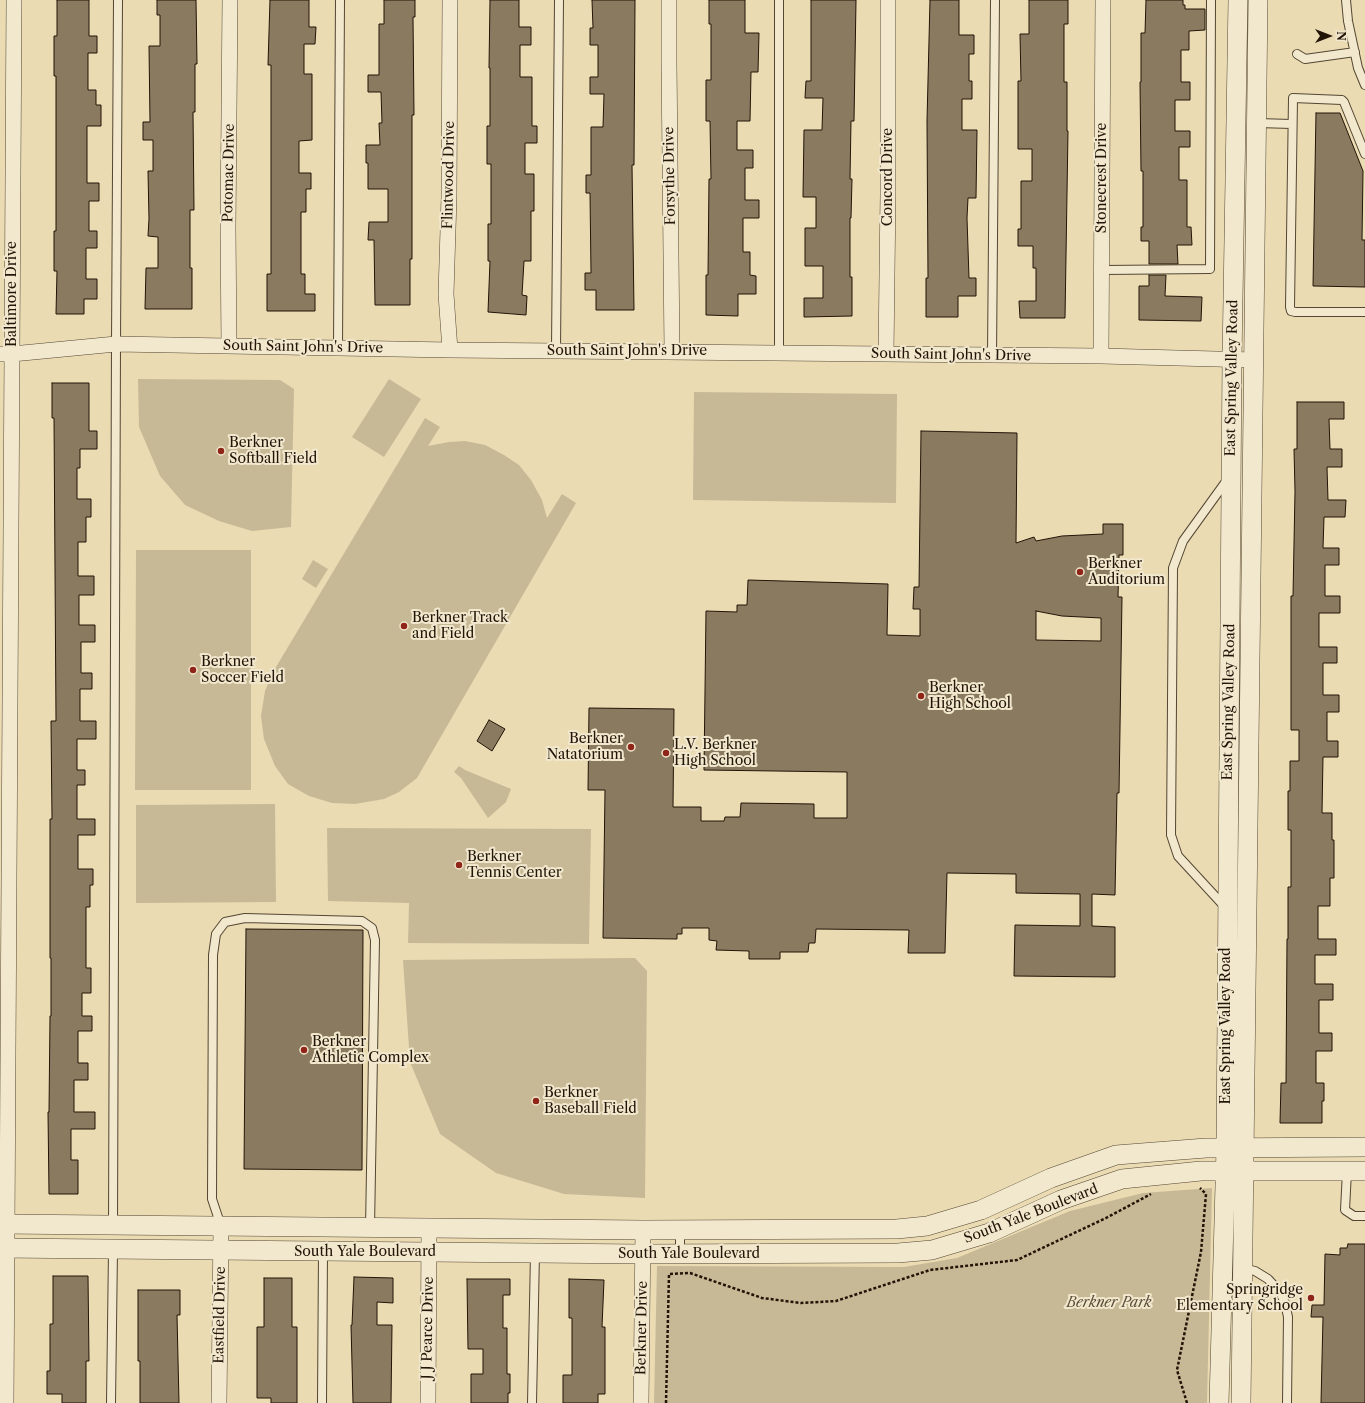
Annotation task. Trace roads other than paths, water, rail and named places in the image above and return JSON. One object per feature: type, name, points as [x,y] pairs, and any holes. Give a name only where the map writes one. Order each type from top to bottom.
[{"type":"street","name":"Baltimore Drive","points":[[6,1403],[4,1224],[6,354],[14,0]]},
{"type":"street","name":"Potomac Drive","points":[[229,346],[228,228],[230,0]]},
{"type":"street","name":"Flintwood Drive","points":[[450,0],[449,197],[446,294],[450,350]]},
{"type":"street","name":"Forsythe Drive","points":[[669,0],[672,351]]},
{"type":"street","name":"Concord Drive","points":[[886,354],[888,0]]},
{"type":"street","name":"Stonecrest Drive","points":[[1101,356],[1103,0]]},
{"type":"street","name":"East Spring Valley Road","points":[[1238,0],[1232,359],[1227,910],[1235,1149],[1244,1171],[1241,1403]]},
{"type":"street","name":"East Spring Valley Road","points":[[1220,1403],[1225,1171],[1235,1149],[1254,360],[1258,0]]},
{"type":"street","points":[[1236,123],[1257,123]]},
{"type":"street","name":"South Saint John's Drive","points":[[6,354],[116,344],[450,350],[1101,356],[1254,360]]},
{"type":"street","name":"South Yale Boulevard","points":[[4,1224],[643,1230],[897,1229],[927,1226],[981,1210],[1051,1178],[1116,1155],[1206,1148],[1365,1147]]},
{"type":"street","name":"South Yale Boulevard","points":[[4,1248],[429,1253],[898,1253],[932,1250],[989,1233],[1060,1200],[1122,1179],[1181,1172],[1356,1171]]},
{"type":"street","points":[[954,1219],[960,1242]]},
{"type":"street","name":"Eastfield Drive","points":[[219,1403],[221,1227]]},
{"type":"street","name":"J J Pearce Drive","points":[[428,1403],[430,1228]]},
{"type":"street","name":"Berkner Drive","points":[[641,1403],[643,1230]]},
{"type":"lane","points":[[113,1226],[118,0]]},
{"type":"lane","points":[[338,347],[340,0]]},
{"type":"lane","points":[[556,350],[559,0]]},
{"type":"lane","points":[[779,0],[779,352]]},
{"type":"lane","points":[[992,355],[995,0]]},
{"type":"lane","points":[[1102,270],[1210,269],[1211,0]]},
{"type":"lane","points":[[1346,0],[1348,20],[1358,68],[1365,85]]},
{"type":"lane","points":[[1297,54],[1305,59],[1355,52]]},
{"type":"lane","points":[[1365,154],[1342,100],[1293,98],[1291,311],[1365,312]]},
{"type":"lane","points":[[1257,123],[1292,124]]},
{"type":"lane","points":[[1227,910],[1178,856],[1171,835],[1173,568],[1183,541],[1231,474]]},
{"type":"lane","points":[[221,1227],[212,1199],[214,955],[216,934],[225,922],[245,918],[362,921],[372,928],[375,940],[370,1228]]},
{"type":"lane","points":[[1356,1171],[1345,1210],[1354,1216],[1365,1216]]},
{"type":"lane","points":[[680,1230],[680,1254]]},
{"type":"lane","points":[[111,1403],[113,1250]]},
{"type":"lane","points":[[322,1403],[323,1252]]},
{"type":"lane","points":[[532,1403],[534,1253]]},
{"type":"lane","points":[[1242,1268],[1255,1270],[1268,1279],[1280,1292],[1287,1307],[1287,1403]]},
{"type":"place","name":"Berkner Softball Field","points":[[221,451]]},
{"type":"place","name":"Berkner Auditorium","points":[[1080,572]]},
{"type":"place","name":"Berkner Track and Field","points":[[404,626]]},
{"type":"place","name":"Berkner Soccer Field","points":[[193,670]]},
{"type":"place","name":"Berkner High School","points":[[921,696]]},
{"type":"place","name":"Berkner Natatorium","points":[[631,747]]},
{"type":"place","name":"L.V. Berkner High School","points":[[666,753]]},
{"type":"place","name":"Berkner Tennis Center","points":[[459,865]]},
{"type":"place","name":"Berkner Athletic Complex","points":[[304,1050]]},
{"type":"place","name":"Berkner Baseball Field","points":[[536,1101]]},
{"type":"place","name":"Springridge Elementary School","points":[[1311,1298]]},
{"type":"park label","name":"Berkner Park","points":[[1109,1303]]}]
